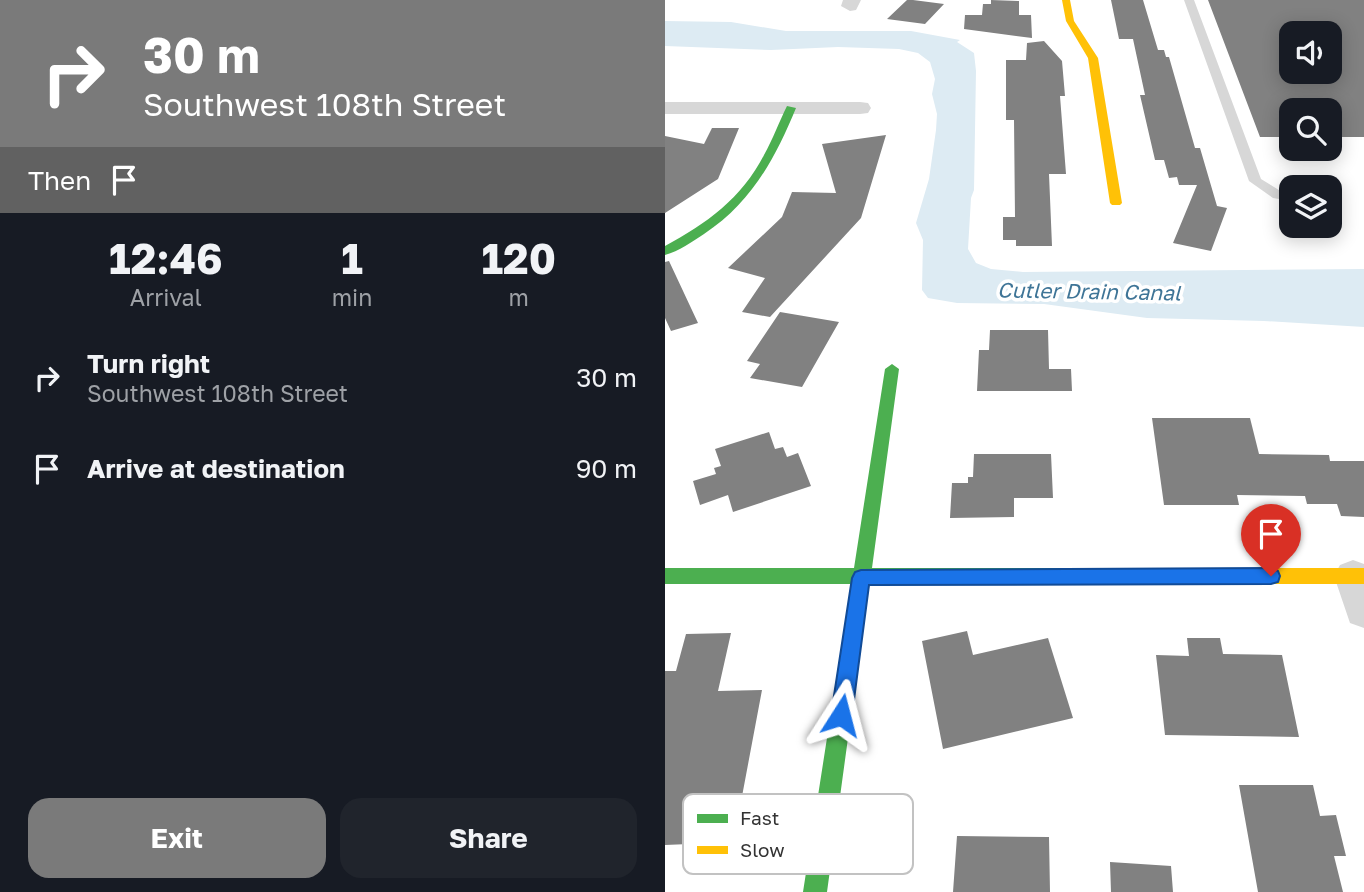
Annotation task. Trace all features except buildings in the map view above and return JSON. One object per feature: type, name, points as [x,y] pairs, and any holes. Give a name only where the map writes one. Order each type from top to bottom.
[{"type":"street","points":[[1066,0],[1070,22],[1093,58],[1115,203]]},
{"type":"street","points":[[665,108],[860,108]]},
{"type":"street","points":[[665,251],[710,226],[745,198],[771,158],[791,108]]},
{"type":"street","points":[[829,794],[893,369]]},
{"type":"street","points":[[665,576],[1360,587]]},
{"type":"street","points":[[815,892],[818,874]]},
{"type":"lane","points":[[1189,0],[1255,181],[1279,195]]},
{"type":"water","name":"Cutler Drain Canal","points":[[665,21],[731,22],[786,31],[911,31],[960,40],[957,42],[974,53],[976,71],[974,190],[971,198],[968,249],[976,263],[991,269],[1023,272],[1364,269],[1364,327],[1147,318],[1044,304],[957,303],[928,298],[922,290],[923,240],[916,223],[929,179],[936,130],[937,114],[932,94],[935,79],[930,62],[918,53],[899,49],[838,47],[771,50],[665,46]]},
{"type":"traffic: fast","points":[[665,251],[711,224],[744,194],[769,157],[791,108]]},
{"type":"traffic: fast","points":[[829,794],[892,369]]},
{"type":"traffic: fast","points":[[665,576],[1129,576]]},
{"type":"traffic: fast","points":[[815,892],[818,874]]},
{"type":"traffic: slow","points":[[1066,0],[1070,21],[1093,58],[1116,203]]},
{"type":"traffic: slow","points":[[1129,576],[1364,576]]},
{"type":"route","points":[[841,715],[861,578],[1271,576]]}]
